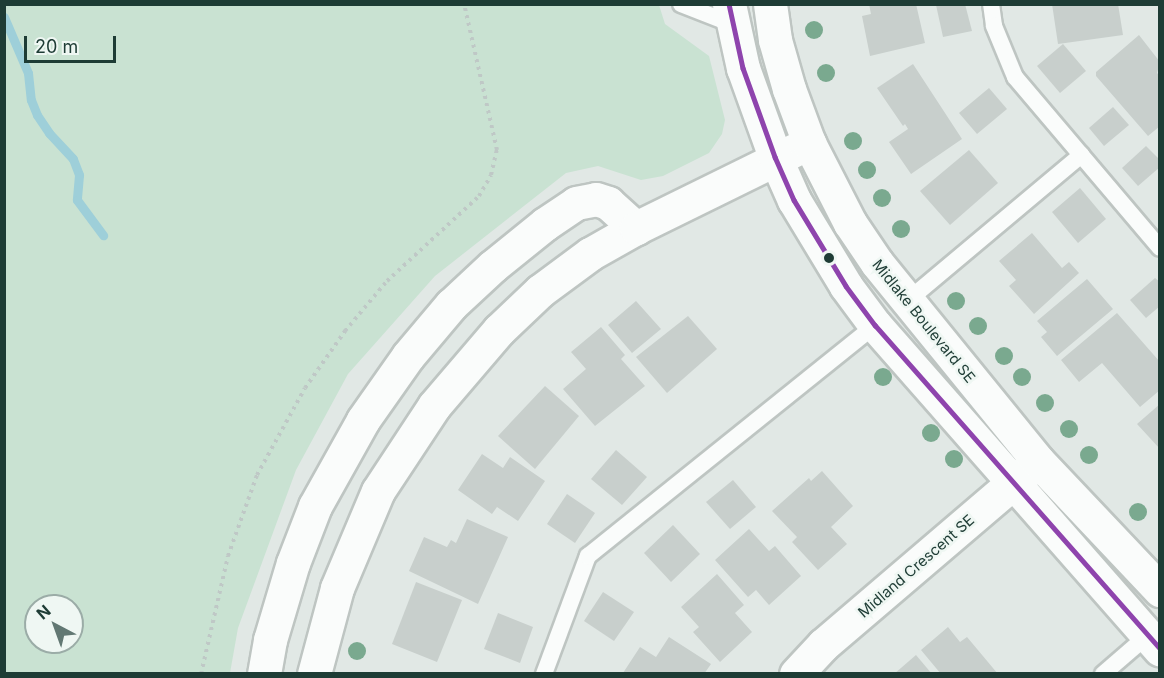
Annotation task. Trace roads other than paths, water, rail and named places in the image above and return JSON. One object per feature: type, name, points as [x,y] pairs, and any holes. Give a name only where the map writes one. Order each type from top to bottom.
[{"type":"street","name":"Midlake Boulevard SE","points":[[770,4],[775,40],[789,89],[809,143],[850,223],[906,302],[1038,461],[1160,590]]},
{"type":"street","points":[[730,14],[756,111],[775,158],[819,245],[875,325],[1153,642]]},
{"type":"street","points":[[314,674],[337,588],[378,491],[434,406],[469,362],[540,291],[590,255],[636,228],[809,143]]},
{"type":"street","points":[[264,674],[270,640],[290,572],[315,506],[363,420],[408,356],[452,305],[493,266],[545,224],[576,204],[596,199],[608,203],[636,228]]},
{"type":"street","name":"Midland Crescent SE","points":[[796,674],[823,645],[1038,461]]},
{"type":"lane","points":[[681,4],[730,14]]},
{"type":"lane","points":[[991,4],[994,26],[1015,77],[1160,248]]},
{"type":"lane","points":[[906,302],[1081,155]]},
{"type":"lane","points":[[544,674],[588,556],[875,325]]},
{"type":"lane","points":[[1103,674],[1153,642]]},
{"type":"waterway","points":[[4,17],[28,73],[31,100],[37,115],[49,133],[73,159],[79,175],[77,200],[103,235]]}]
